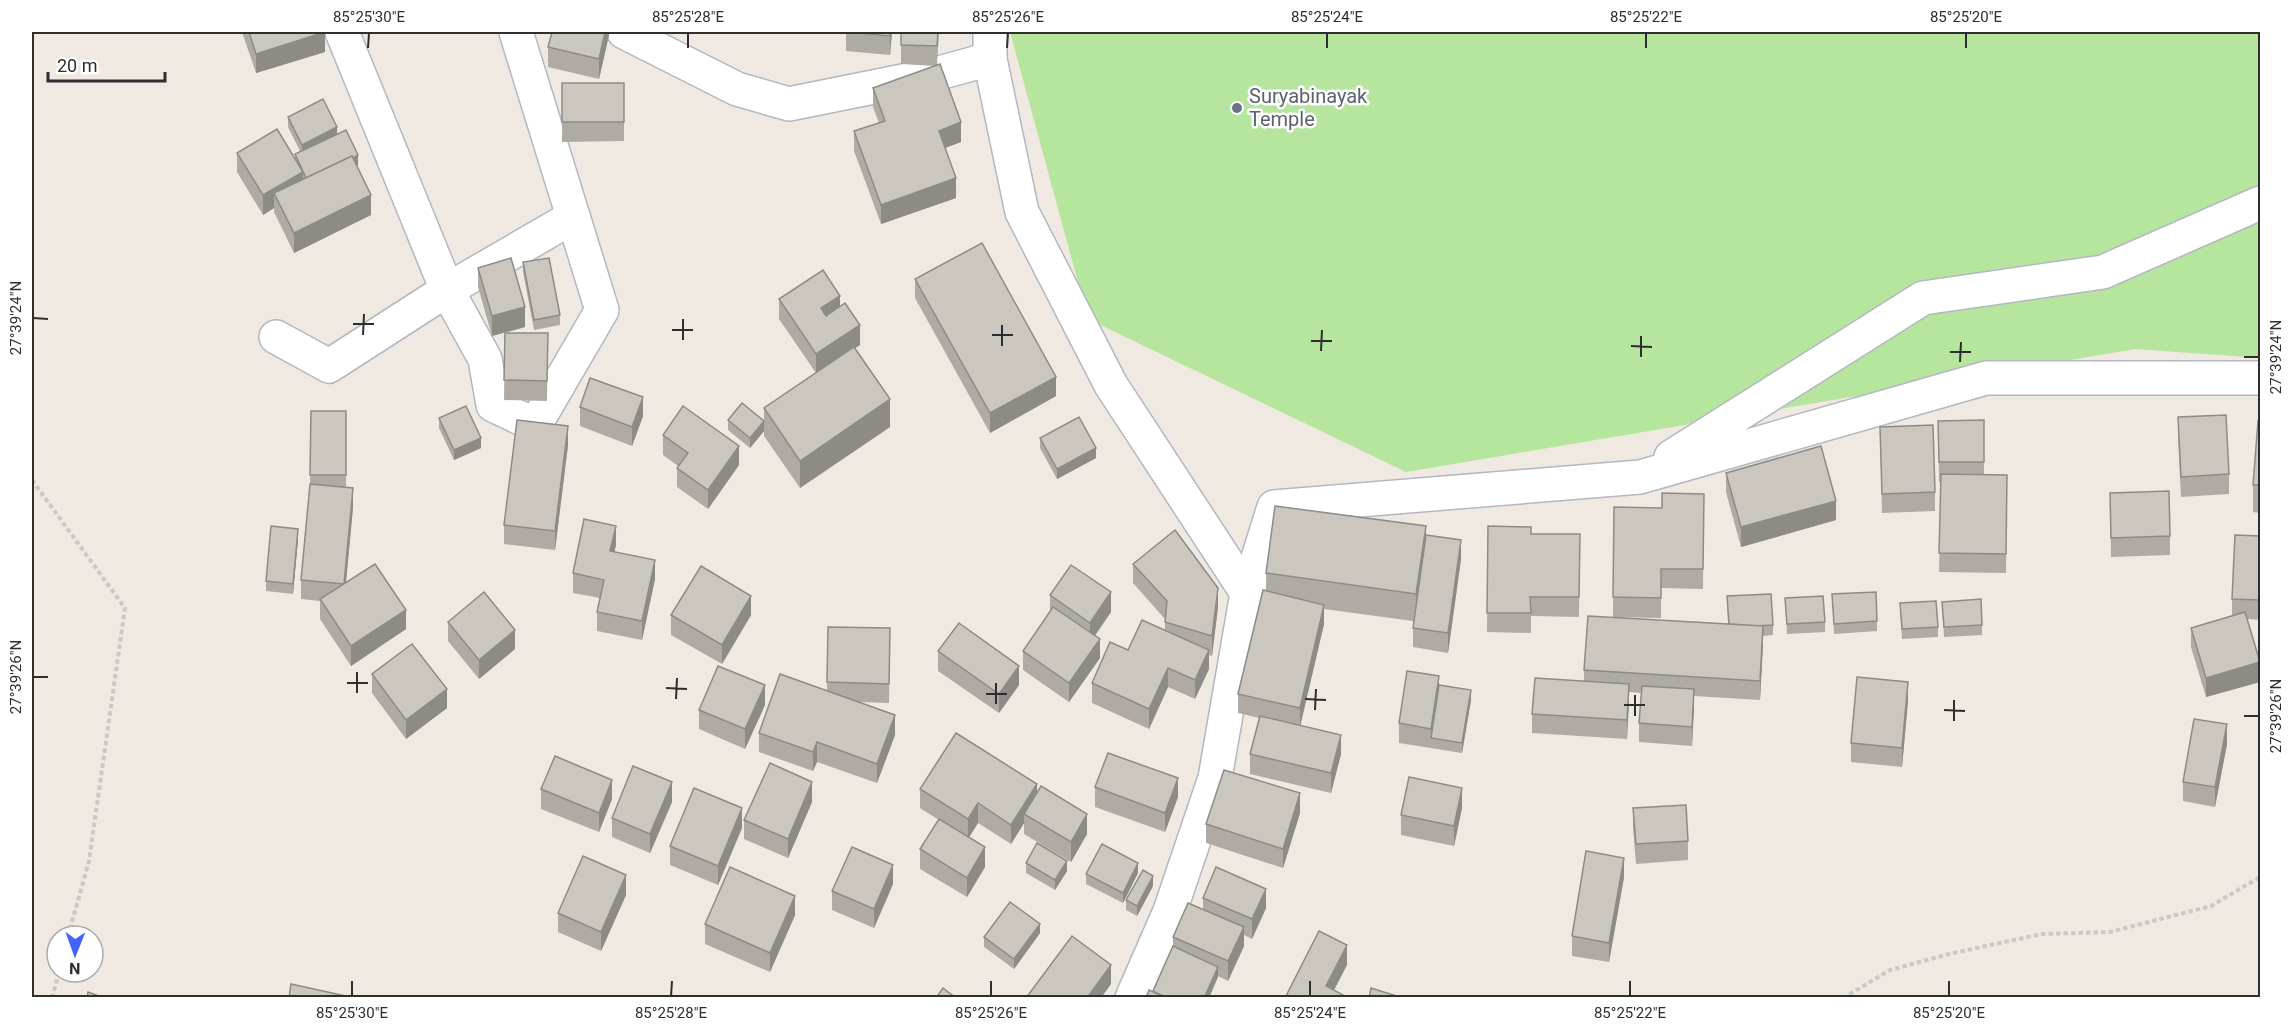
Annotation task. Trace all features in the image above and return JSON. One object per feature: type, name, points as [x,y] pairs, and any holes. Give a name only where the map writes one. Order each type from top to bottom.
[{"type":"street","points":[[342,32],[447,290],[485,359],[493,405],[536,425],[602,310],[516,32]]},
{"type":"street","points":[[624,32],[737,89],[789,104],[928,76],[990,45],[1022,213],[1111,385],[1247,593]]},
{"type":"street","points":[[1640,477],[1923,298],[2103,272],[2260,203]]},
{"type":"street","points":[[276,337],[329,366],[447,290],[573,217]]},
{"type":"street","points":[[1131,998],[1170,911],[1215,778],[1247,593],[1274,507],[1640,477],[1986,378],[2260,378]]},
{"type":"path","points":[[32,480],[125,608],[88,861],[71,924]]},
{"type":"path","points":[[1844,998],[1890,970],[1953,953],[2042,934],[2110,932],[2211,906],[2260,877]]},
{"type":"green space","points":[[1010,32],[2260,32],[2260,358],[2136,349],[1406,472],[1088,319]]},
{"type":"building","points":[[249,32],[325,32],[256,54]]},
{"type":"building","points":[[552,32],[605,32],[599,59],[548,47]]},
{"type":"building","points":[[849,32],[890,32],[890,36]]},
{"type":"building","points":[[901,32],[938,32],[937,46],[901,45]]},
{"type":"building","points":[[940,64],[961,122],[939,131],[956,178],[881,205],[854,131],[885,121],[873,88]]},
{"type":"building","points":[[562,83],[624,83],[624,122],[562,122]]},
{"type":"building","points":[[323,99],[337,127],[302,145],[288,117]]},
{"type":"building","points":[[277,129],[303,172],[263,195],[237,153]]},
{"type":"building","points":[[346,130],[358,155],[306,178],[295,154]]},
{"type":"building","points":[[352,156],[371,195],[294,233],[274,193]]},
{"type":"building","points":[[982,243],[1056,377],[990,413],[915,279]]},
{"type":"building","points":[[511,258],[525,307],[492,316],[478,268]]},
{"type":"building","points":[[549,258],[560,315],[534,320],[523,262]]},
{"type":"building","points":[[823,270],[840,296],[821,308],[826,316],[845,303],[860,325],[816,354],[779,299]]},
{"type":"building","points":[[505,333],[548,333],[547,381],[504,380]]},
{"type":"building","points":[[854,347],[890,399],[800,461],[764,408]]},
{"type":"building","points":[[590,378],[643,397],[632,427],[580,407]]},
{"type":"building","points":[[742,403],[764,421],[750,438],[728,420]]},
{"type":"building","points":[[466,406],[481,438],[454,450],[439,418]]},
{"type":"building","points":[[683,406],[739,446],[708,490],[677,468],[688,453],[663,435]]},
{"type":"building","points":[[311,411],[346,411],[346,475],[310,475]]},
{"type":"building","points":[[2226,415],[2229,474],[2181,477],[2178,417]]},
{"type":"building","points":[[1079,417],[1096,448],[1057,469],[1040,438]]},
{"type":"building","points":[[517,420],[568,426],[555,531],[504,525]]},
{"type":"building","points":[[1984,420],[1984,462],[1939,462],[1938,421]]},
{"type":"building","points":[[2258,421],[2260,422],[2260,485],[2253,485]]},
{"type":"building","points":[[1933,425],[1935,492],[1882,494],[1880,427]]},
{"type":"building","points":[[1821,446],[1836,501],[1741,527],[1726,473]]},
{"type":"building","points":[[1941,474],[2007,475],[2006,554],[1939,553]]},
{"type":"building","points":[[310,484],[353,488],[344,584],[301,580]]},
{"type":"building","points":[[2169,491],[2170,536],[2111,538],[2110,493]]},
{"type":"building","points":[[1662,493],[1704,494],[1703,569],[1661,569],[1661,598],[1613,597],[1614,507],[1662,508]]},
{"type":"building","points":[[1275,506],[1426,526],[1416,594],[1266,573]]},
{"type":"building","points":[[584,519],[616,526],[610,551],[655,560],[642,621],[597,612],[604,580],[573,573]]},
{"type":"building","points":[[271,526],[298,529],[293,584],[266,581]]},
{"type":"building","points":[[1488,526],[1531,527],[1531,534],[1580,534],[1579,597],[1530,597],[1531,613],[1487,613]]},
{"type":"building","points":[[1175,530],[1218,588],[1212,636],[1165,622],[1167,601],[1133,564]]},
{"type":"building","points":[[1426,535],[1461,540],[1448,633],[1413,628]]},
{"type":"building","points":[[2235,535],[2260,536],[2260,600],[2232,599]]},
{"type":"building","points":[[375,564],[406,610],[351,646],[320,599]]},
{"type":"building","points":[[1071,565],[1111,592],[1090,623],[1050,595]]},
{"type":"building","points":[[701,566],[751,596],[722,645],[671,615]]},
{"type":"building","points":[[1263,590],[1324,605],[1300,708],[1238,694]]},
{"type":"building","points":[[484,592],[515,630],[479,660],[448,622]]},
{"type":"building","points":[[1876,592],[1877,621],[1834,624],[1832,594]]},
{"type":"building","points":[[1771,594],[1773,625],[1729,624],[1727,596]]},
{"type":"building","points":[[1823,596],[1825,622],[1787,624],[1785,598]]},
{"type":"building","points":[[1981,599],[1982,625],[1944,627],[1942,602]]},
{"type":"building","points":[[1936,601],[1938,627],[1902,629],[1900,603]]},
{"type":"building","points":[[1053,607],[1100,639],[1069,683],[1023,651]]},
{"type":"building","points":[[2245,612],[2260,662],[2206,678],[2191,628]]},
{"type":"building","points":[[1588,616],[1763,626],[1760,681],[1584,670]]},
{"type":"building","points":[[1142,620],[1209,650],[1195,680],[1168,668],[1149,709],[1092,683],[1110,642],[1128,650]]},
{"type":"building","points":[[959,623],[1019,666],[999,694],[938,651]]},
{"type":"building","points":[[828,627],[890,628],[889,684],[827,682]]},
{"type":"building","points":[[412,644],[447,689],[406,720],[372,674]]},
{"type":"building","points":[[718,666],[765,685],[745,729],[699,710]]},
{"type":"building","points":[[1407,671],[1439,676],[1431,729],[1399,723]]},
{"type":"building","points":[[780,674],[895,715],[877,764],[817,742],[813,752],[759,733]]},
{"type":"building","points":[[1857,677],[1908,682],[1902,748],[1851,743]]},
{"type":"building","points":[[1535,678],[1629,684],[1627,720],[1532,714]]},
{"type":"building","points":[[1439,685],[1471,690],[1462,743],[1431,738]]},
{"type":"building","points":[[1642,686],[1694,689],[1692,727],[1639,723]]},
{"type":"building","points":[[1260,716],[1341,735],[1331,773],[1250,754]]},
{"type":"building","points":[[2194,719],[2227,724],[2215,787],[2183,782]]},
{"type":"building","points":[[956,733],[1037,784],[1011,825],[978,803],[968,819],[920,789]]},
{"type":"building","points":[[1108,753],[1178,778],[1165,813],[1095,787]]},
{"type":"building","points":[[555,756],[612,780],[599,813],[541,789]]},
{"type":"building","points":[[770,763],[812,782],[788,839],[744,820]]},
{"type":"building","points":[[633,766],[672,782],[650,834],[612,818]]},
{"type":"building","points":[[1224,770],[1300,793],[1283,849],[1206,824]]},
{"type":"building","points":[[1409,777],[1462,788],[1454,826],[1401,815]]},
{"type":"building","points":[[1041,786],[1087,814],[1071,842],[1024,814]]},
{"type":"building","points":[[694,788],[742,808],[718,866],[670,846]]},
{"type":"building","points":[[1686,805],[1688,841],[1636,844],[1633,808]]},
{"type":"building","points":[[939,819],[985,847],[967,878],[920,849]]},
{"type":"building","points":[[1037,843],[1067,861],[1055,880],[1026,863]]},
{"type":"building","points":[[1102,844],[1138,863],[1123,893],[1086,874]]},
{"type":"building","points":[[852,847],[893,865],[874,909],[832,891]]},
{"type":"building","points":[[1586,851],[1624,858],[1609,943],[1572,936]]},
{"type":"building","points":[[583,856],[626,875],[601,932],[558,913]]},
{"type":"building","points":[[730,867],[795,896],[770,953],[705,924]]},
{"type":"building","points":[[1216,867],[1266,889],[1252,919],[1203,898]]},
{"type":"building","points":[[1143,870],[1153,876],[1137,906],[1126,900]]},
{"type":"building","points":[[1010,902],[1040,924],[1014,959],[984,937]]},
{"type":"building","points":[[1188,903],[1244,927],[1228,961],[1173,937]]},
{"type":"building","points":[[1319,931],[1347,945],[1326,986],[1345,996],[1344,998],[1289,998],[1286,996]]},
{"type":"building","points":[[1072,936],[1111,965],[1087,998],[1026,998]]},
{"type":"building","points":[[1173,946],[1218,967],[1204,998],[1167,998],[1153,991]]},
{"type":"building","points":[[291,984],[355,998],[289,998]]},
{"type":"building","points":[[943,988],[956,998],[936,998]]},
{"type":"building","points":[[1371,988],[1403,998],[1369,998]]},
{"type":"building","points":[[1149,990],[1167,998],[1146,998]]},
{"type":"building","points":[[88,992],[104,998],[87,998]]},
{"type":"place","name":"Suryabinayak Temple","points":[[1237,108]]}]
